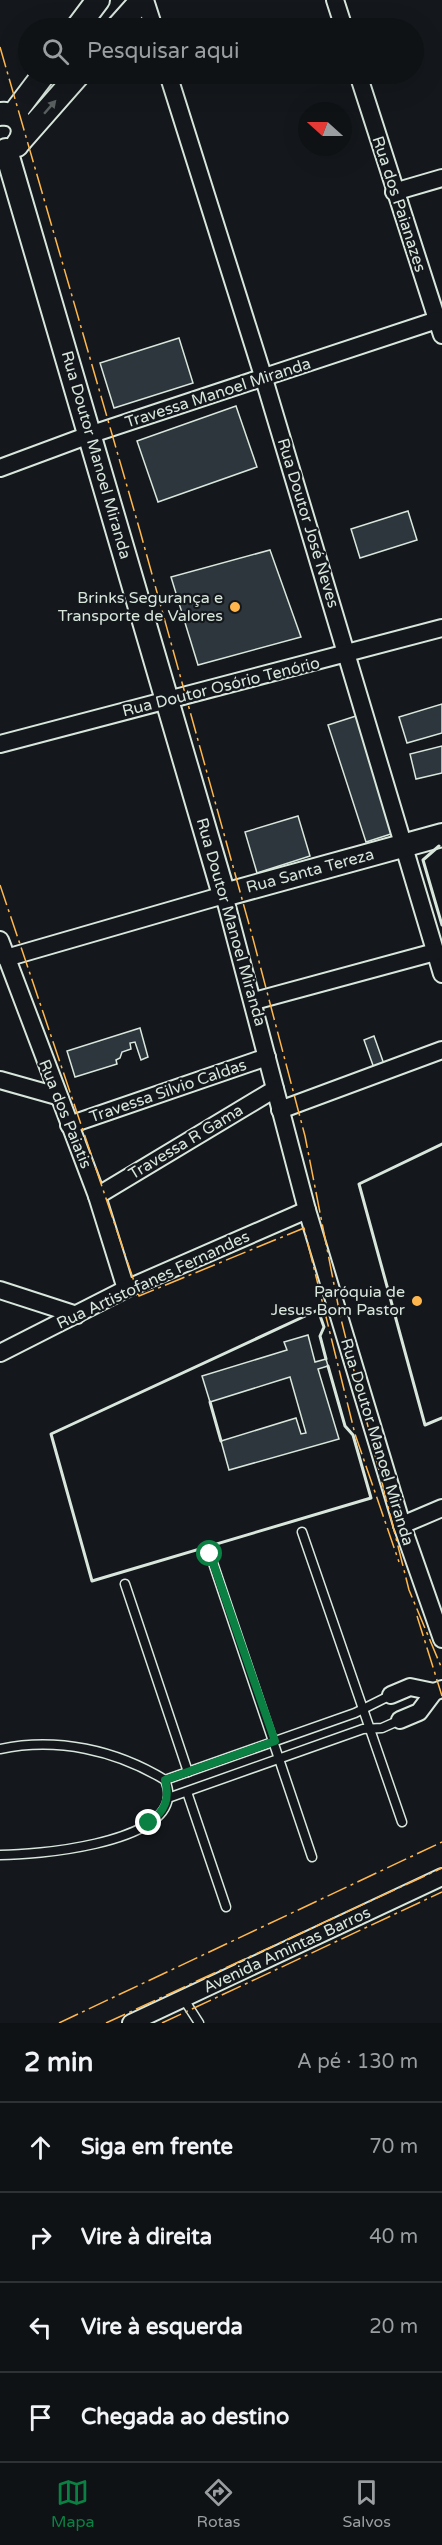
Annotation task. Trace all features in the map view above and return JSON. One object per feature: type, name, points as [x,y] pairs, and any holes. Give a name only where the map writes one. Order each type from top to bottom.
[{"type":"street","points":[[84,18],[98,0]]},
{"type":"street","points":[[126,18],[143,0],[150,18]]},
{"type":"street","points":[[335,0],[341,18]]},
{"type":"street","points":[[5,110],[33,84]]},
{"type":"street","points":[[8,148],[69,84]]},
{"type":"street","name":"Rua Doutor José Neves","points":[[171,84],[264,379],[442,974]]},
{"type":"street","name":"Rua dos Paianazes","points":[[361,84],[394,192],[440,328]]},
{"type":"street","name":"Rua Doutor Manoel Miranda","points":[[5,110],[22,123],[8,148],[22,204],[224,895],[254,1001],[307,1210],[402,1525],[442,1639]]},
{"type":"street","points":[[394,192],[442,178]]},
{"type":"street","name":"Travessa Manoel Miranda","points":[[0,468],[89,435],[264,379],[440,328]]},
{"type":"street","name":"Rua Doutor Osório Tenório","points":[[0,744],[347,655],[442,627]]},
{"type":"street","name":"Rua Santa Tereza","points":[[6,958],[442,835]]},
{"type":"street","name":"Rua dos Paiatis","points":[[0,940],[57,1096],[97,1196],[126,1289]]},
{"type":"street","points":[[254,1001],[435,952]]},
{"type":"street","points":[[280,1110],[442,1050]]},
{"type":"street","name":"Travessa Silvio Caldas","points":[[69,1125],[267,1058]]},
{"type":"street","points":[[0,1080],[57,1096]]},
{"type":"street","name":"Travessa R Gama","points":[[97,1196],[275,1089]]},
{"type":"street","name":"Rua Artistofanes Fernandes","points":[[0,1353],[126,1289],[307,1210]]},
{"type":"street","points":[[0,1290],[76,1315]]},
{"type":"street","points":[[402,1525],[442,1508]]},
{"type":"street","points":[[391,1695],[410,1687],[438,1690]]},
{"type":"street","points":[[400,1720],[419,1712],[438,1690]]},
{"type":"street","name":"Avenida Amintas Barros","points":[[131,2023],[442,1877]]},
{"type":"lane","points":[[302,1532],[402,1822]]},
{"type":"lane","points":[[210,1554],[275,1741],[312,1857]]},
{"type":"lane","points":[[125,1584],[188,1772]]},
{"type":"lane","points":[[0,1749],[42,1745],[100,1752],[126,1759],[165,1780],[363,1709],[391,1695]]},
{"type":"lane","points":[[168,1798],[370,1729],[382,1728],[400,1720]]},
{"type":"lane","points":[[0,1855],[34,1854],[103,1841],[149,1823],[158,1816],[168,1798],[165,1780]]},
{"type":"lane","points":[[187,1792],[226,1907]]},
{"type":"lane","points":[[183,1998],[199,2023]]},
{"type":"building","points":[[179,338],[193,383],[114,408],[100,363]]},
{"type":"building","points":[[236,406],[257,467],[158,502],[137,441]]},
{"type":"building","points":[[408,511],[417,540],[360,558],[351,529]]},
{"type":"building","name":"Brinks Segurança e Transporte de Valores","points":[[270,550],[301,637],[198,665],[171,577]]},
{"type":"building","points":[[442,704],[442,733],[407,743],[399,717]]},
{"type":"building","points":[[356,716],[394,833],[366,842],[328,725]]},
{"type":"building","points":[[442,746],[442,773],[416,779],[410,754]]},
{"type":"building","points":[[298,816],[310,856],[257,873],[245,832]]},
{"type":"building","points":[[140,1028],[148,1057],[141,1060],[135,1042],[130,1043],[131,1049],[122,1052],[120,1058],[116,1060],[117,1064],[75,1077],[67,1051]]},
{"type":"building","points":[[374,1036],[385,1067],[375,1071],[364,1040]]},
{"type":"building","points":[[308,1335],[315,1362],[326,1359],[328,1366],[318,1369],[339,1439],[229,1470],[221,1441],[296,1418],[301,1434],[306,1433],[290,1377],[210,1402],[202,1376],[287,1350],[284,1342]]},
{"type":"wall","points":[[439,846],[423,860],[442,925]]},
{"type":"wall","points":[[442,1144],[359,1184],[425,1425],[442,1418]]},
{"type":"wall","points":[[326,1359],[320,1336],[324,1327],[318,1310],[51,1434],[92,1581],[371,1498],[353,1435],[345,1426],[328,1366]]},
{"type":"wall","points":[[210,1402],[221,1441]]},
{"type":"power","points":[[0,47],[140,531],[252,935],[305,1136],[340,1315],[409,1590],[442,1669]]},
{"type":"power","points":[[0,885],[139,1296],[304,1228],[355,1434],[399,1562]]},
{"type":"power","points":[[417,1616],[442,1696]]},
{"type":"power","points":[[59,2023],[442,1842]]},
{"type":"power","points":[[106,2023],[442,1868]]},
{"type":"power","points":[[162,2023],[442,1892]]},
{"type":"place","name":"Brinks Segurança e Transporte de Valores","points":[[235,607]]},
{"type":"place","name":"Paróquia de Jesus Bom Pastor","points":[[417,1301]]},
{"type":"route","points":[[149,1823],[165,1807],[168,1790],[165,1780],[275,1741],[210,1554]]}]
